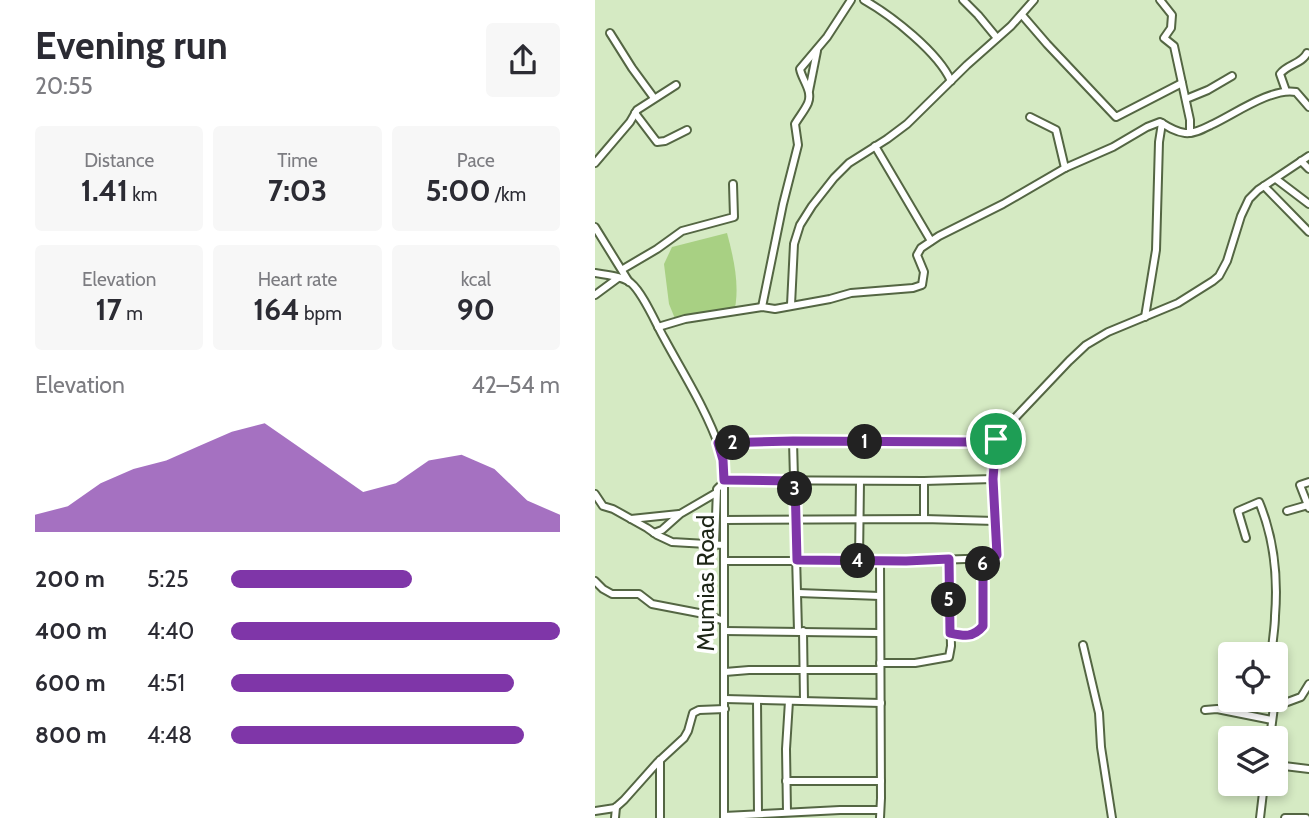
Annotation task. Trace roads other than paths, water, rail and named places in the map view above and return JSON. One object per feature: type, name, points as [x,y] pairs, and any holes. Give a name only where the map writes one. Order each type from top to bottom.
[{"type":"street","points":[[809,91],[799,71],[832,31],[851,0]]},
{"type":"street","points":[[864,0],[880,9],[930,53],[951,81]]},
{"type":"street","points":[[963,0],[997,38]]},
{"type":"street","points":[[791,305],[794,244],[800,225],[812,206],[842,169],[907,124],[1022,15],[1034,0]]},
{"type":"street","points":[[1160,0],[1173,15],[1171,28],[1164,38],[1174,46],[1186,99],[1190,133]]},
{"type":"street","points":[[1022,15],[1116,117],[1182,83]]},
{"type":"street","points":[[610,33],[654,98]]},
{"type":"street","points":[[762,307],[783,204],[799,145],[795,124],[807,105],[817,49]]},
{"type":"street","points":[[1286,91],[1280,74],[1304,58],[1307,53]]},
{"type":"street","points":[[1186,99],[1232,76]]},
{"type":"street","points":[[595,163],[637,110],[676,85]]},
{"type":"street","points":[[658,327],[685,318],[762,307],[775,309],[852,293],[922,285],[924,272],[917,255],[918,251],[931,242],[1065,168],[1114,147],[1158,122],[1190,133],[1286,91],[1296,92],[1309,107]]},
{"type":"street","points":[[635,113],[657,142],[687,130]]},
{"type":"street","points":[[1030,117],[1056,130],[1065,168]]},
{"type":"street","points":[[1145,317],[1156,250],[1159,142],[1162,124]]},
{"type":"street","points":[[875,146],[931,242]]},
{"type":"street","points":[[718,443],[971,442],[996,439],[1078,352],[1101,335],[1178,303],[1219,276],[1227,261],[1244,206],[1253,194],[1309,156]]},
{"type":"street","points":[[1301,161],[1309,169]]},
{"type":"street","points":[[1276,179],[1309,204]]},
{"type":"street","points":[[623,269],[683,231],[734,217],[733,184]]},
{"type":"street","points":[[1264,186],[1309,232]]},
{"type":"street","name":"Mumias Road","points":[[595,227],[646,305],[702,406],[723,460],[724,817]]},
{"type":"street","points":[[595,273],[630,282]]},
{"type":"street","points":[[595,295],[618,278]]},
{"type":"street","points":[[724,561],[993,559],[997,555],[993,479],[996,439]]},
{"type":"street","points":[[793,441],[804,701]]},
{"type":"street","points":[[715,544],[716,493],[724,483],[993,479]]},
{"type":"street","points":[[859,561],[860,481]]},
{"type":"street","points":[[924,481],[924,519]]},
{"type":"street","points":[[1287,511],[1308,507],[1300,484],[1309,482]]},
{"type":"street","points":[[654,533],[716,493]]},
{"type":"street","points":[[595,494],[603,506],[672,542],[724,545]]},
{"type":"street","points":[[1246,538],[1238,511],[1259,502],[1275,557],[1276,614],[1272,642]]},
{"type":"street","points":[[629,519],[680,514]]},
{"type":"street","points":[[724,520],[995,521]]},
{"type":"street","points":[[725,672],[880,667],[948,659],[951,650],[949,559]]},
{"type":"street","points":[[950,633],[969,636],[983,626],[983,559]]},
{"type":"street","points":[[724,817],[787,812],[880,814],[880,561]]},
{"type":"street","points":[[595,580],[612,594],[639,594],[652,604],[704,614],[723,621]]},
{"type":"street","points":[[798,593],[880,596]]},
{"type":"street","points":[[724,631],[879,633]]},
{"type":"street","points":[[1083,645],[1099,713],[1101,747],[1112,818]]},
{"type":"street","points":[[1288,701],[1301,697],[1309,684]]},
{"type":"street","points":[[725,699],[881,703]]},
{"type":"street","points":[[757,700],[758,814]]},
{"type":"street","points":[[787,812],[786,749],[789,701]]},
{"type":"street","points":[[595,811],[616,807],[685,736],[692,714],[699,710],[725,709]]},
{"type":"street","points":[[1205,710],[1217,709],[1272,720]]},
{"type":"street","points":[[1271,726],[1273,712]]},
{"type":"street","points":[[660,760],[660,818]]},
{"type":"street","points":[[1288,766],[1309,769]]},
{"type":"street","points":[[786,781],[881,781]]},
{"type":"street","points":[[1260,818],[1263,796]]},
{"type":"street","points":[[615,818],[616,807]]},
{"type":"street","points":[[1285,818],[1306,818]]}]
